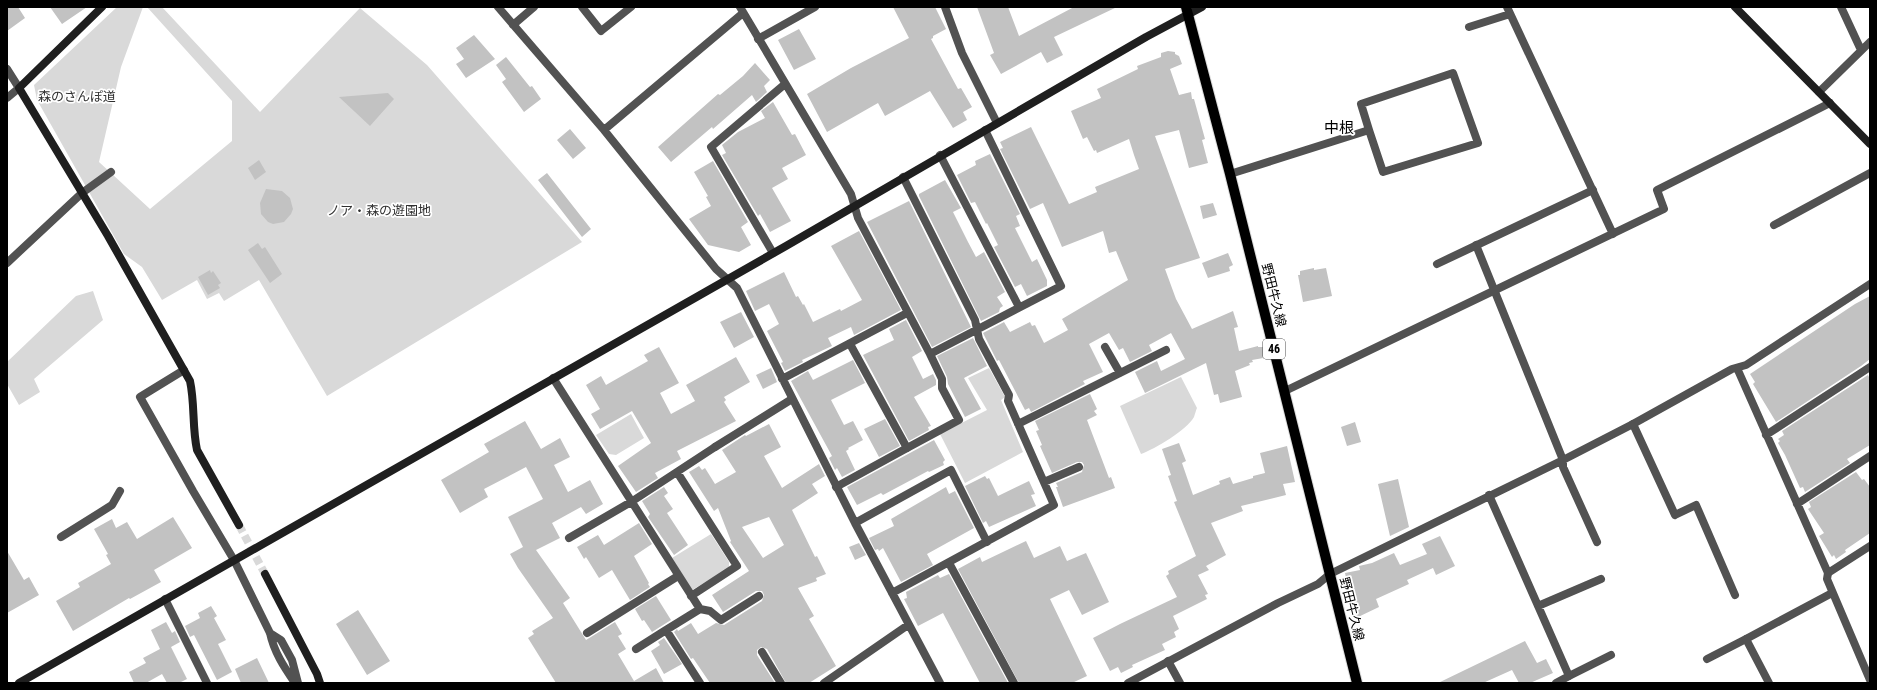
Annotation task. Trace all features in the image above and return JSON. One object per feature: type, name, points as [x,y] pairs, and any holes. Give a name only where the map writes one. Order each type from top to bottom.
[{"type":"main road","name":"野田牛久線","points":[[1187,11],[1230,174],[1358,683]]},
{"type":"street","points":[[7,98],[102,7]]},
{"type":"street","points":[[498,7],[604,130],[716,269],[729,279],[736,288],[854,523],[940,683]]},
{"type":"street","points":[[513,25],[534,7]]},
{"type":"street","points":[[582,7],[602,31],[631,7]]},
{"type":"street","points":[[758,39],[815,7]]},
{"type":"street","points":[[945,7],[962,53],[997,122]]},
{"type":"street","points":[[19,683],[729,279],[940,155],[1146,37],[1187,11],[1202,7]]},
{"type":"street","points":[[1735,7],[1870,144]]},
{"type":"street","points":[[1841,7],[1861,50]]},
{"type":"street","points":[[604,130],[742,10],[851,194],[858,218],[930,354],[942,380],[942,388],[959,420],[836,487]]},
{"type":"street","points":[[1469,27],[1508,10],[1613,234]]},
{"type":"street","points":[[1819,92],[1870,42]]},
{"type":"street","points":[[7,69],[82,193],[190,381],[193,395],[194,436],[197,450],[239,526]]},
{"type":"street","points":[[1453,73],[1478,143],[1383,172],[1369,130],[1361,104],[1453,73]]},
{"type":"street","points":[[773,253],[711,147],[785,84]]},
{"type":"street","points":[[1285,391],[1664,209],[1657,190],[1830,103]]},
{"type":"street","points":[[930,354],[978,330],[1019,306],[1061,286],[985,130]]},
{"type":"street","points":[[1230,174],[1369,130]]},
{"type":"street","points":[[940,155],[1019,306]]},
{"type":"street","points":[[7,263],[82,193],[110,172]]},
{"type":"street","points":[[1774,225],[1870,173]]},
{"type":"street","points":[[892,593],[1054,505],[1008,401],[1009,395],[979,339],[976,320],[903,177]]},
{"type":"street","points":[[1437,264],[1593,190]]},
{"type":"street","points":[[1476,245],[1563,460],[1563,467],[1596,542]]},
{"type":"street","points":[[1128,683],[1278,603],[1318,584],[1330,574],[1563,460],[1634,424],[1732,369],[1746,365],[1870,284]]},
{"type":"street","points":[[782,379],[907,313]]},
{"type":"street","points":[[850,344],[907,448]]},
{"type":"street","points":[[1105,347],[1120,373]]},
{"type":"street","points":[[1018,424],[1166,350]]},
{"type":"street","points":[[1766,435],[1870,367]]},
{"type":"street","points":[[1737,368],[1828,573],[1827,580],[1832,593],[1870,680]]},
{"type":"street","points":[[184,370],[140,397],[192,491],[234,560],[270,633],[272,644],[283,666],[295,683]]},
{"type":"street","points":[[553,378],[700,609]]},
{"type":"street","points":[[569,538],[632,502],[715,447],[792,399]]},
{"type":"street","points":[[1634,424],[1675,515],[1696,505],[1735,595]]},
{"type":"street","points":[[1797,504],[1870,456]]},
{"type":"street","points":[[1044,482],[1079,467]]},
{"type":"street","points":[[854,523],[951,470],[987,542]]},
{"type":"street","points":[[677,472],[737,566],[691,596]]},
{"type":"street","points":[[61,537],[112,506],[120,491]]},
{"type":"street","points":[[1489,495],[1569,676]]},
{"type":"street","points":[[1828,573],[1870,546]]},
{"type":"street","points":[[949,563],[1014,683]]},
{"type":"street","points":[[265,574],[317,674],[320,683]]},
{"type":"street","points":[[588,633],[678,576]]},
{"type":"street","points":[[1538,606],[1601,579]]},
{"type":"street","points":[[1707,659],[1832,593]]},
{"type":"street","points":[[636,649],[700,609],[710,611],[721,620],[759,596]]},
{"type":"street","points":[[165,599],[207,683]]},
{"type":"street","points":[[824,683],[908,625]]},
{"type":"street","points":[[666,630],[700,683]]},
{"type":"street","points":[[270,633],[281,640],[292,660],[298,683]]},
{"type":"street","points":[[1746,639],[1769,683]]},
{"type":"street","points":[[762,652],[781,683]]},
{"type":"street","points":[[1556,683],[1611,656]]},
{"type":"street","points":[[1168,661],[1180,683]]},
{"type":"green space","name":"ノア・森の遊園地","points":[[117,7],[143,7],[121,67],[99,162],[150,209],[232,141],[232,101],[147,7],[162,7],[260,112],[360,8],[427,65],[582,242],[327,396],[259,280],[224,301],[219,293],[207,299],[197,280],[162,300],[142,267],[124,254],[37,100],[34,85]]},
{"type":"green space","points":[[93,291],[103,320],[34,379],[40,392],[19,405],[7,384],[7,362],[76,296]]},
{"type":"green space","points":[[989,368],[1005,397],[1001,400],[1023,452],[965,483],[940,434],[987,410],[968,378]]},
{"type":"green space","points":[[1181,377],[1197,408],[1194,417],[1185,428],[1178,433],[1141,454],[1120,406]]},
{"type":"green space","points":[[631,414],[644,438],[616,455],[609,454],[596,435]]},
{"type":"green space","points":[[711,534],[729,562],[729,568],[692,590],[672,558]]},
{"type":"building","points":[[7,7],[18,7],[25,18],[7,31]]},
{"type":"building","points":[[50,7],[87,7],[62,24]]},
{"type":"building","points":[[893,7],[935,7],[946,29],[933,36],[931,39],[958,89],[961,88],[972,107],[963,112],[967,120],[953,128],[930,91],[885,116],[878,103],[827,132],[807,94],[851,68],[909,38]]},
{"type":"building","points":[[977,7],[1008,7],[1019,36],[1074,7],[1117,7],[1054,37],[1063,55],[1047,63],[1041,52],[1001,74],[990,55],[994,53]]},
{"type":"building","points":[[799,29],[816,59],[794,70],[778,40]]},
{"type":"building","points":[[474,35],[495,59],[466,78],[456,64],[464,59],[456,48]]},
{"type":"building","points":[[1168,51],[1175,52],[1175,54],[1179,56],[1182,64],[1170,69],[1179,95],[1191,92],[1192,99],[1194,99],[1205,139],[1202,140],[1208,163],[1189,168],[1179,130],[1155,136],[1200,258],[1165,269],[1176,299],[1192,329],[1233,311],[1238,327],[1234,328],[1239,351],[1258,346],[1266,347],[1269,357],[1252,360],[1253,362],[1249,363],[1250,365],[1235,371],[1242,397],[1220,403],[1218,394],[1214,395],[1206,363],[1145,393],[1135,372],[1157,361],[1161,371],[1185,359],[1171,333],[1149,345],[1152,351],[1130,362],[1123,348],[1119,350],[1109,333],[1089,344],[1103,372],[1083,381],[1085,384],[1031,412],[1029,408],[1025,410],[983,333],[1004,322],[1010,332],[1030,322],[1032,326],[1035,325],[1044,343],[1068,330],[1062,319],[1128,280],[1116,251],[1109,253],[1103,231],[1062,247],[1043,203],[1030,209],[1000,149],[1003,148],[1000,142],[1031,127],[1069,204],[1097,192],[1095,187],[1139,169],[1129,139],[1097,153],[1096,150],[1094,151],[1087,137],[1083,139],[1071,111],[1101,98],[1097,89],[1138,69],[1137,66],[1161,57],[1161,53]]},
{"type":"building","points":[[506,57],[530,87],[532,86],[541,99],[524,112],[502,82],[506,79],[496,65]]},
{"type":"building","points":[[755,63],[770,80],[764,86],[767,92],[756,102],[752,95],[713,129],[712,127],[671,162],[658,147],[718,94],[720,95],[743,76]]},
{"type":"building","points":[[388,93],[394,99],[370,126],[339,97]]},
{"type":"building","points":[[773,102],[792,135],[795,134],[806,155],[782,168],[788,179],[772,188],[791,221],[770,232],[760,214],[758,216],[722,155],[726,153],[722,145],[738,132],[765,118],[761,111]]},
{"type":"building","points":[[570,129],[586,148],[573,159],[557,140]]},
{"type":"building","points":[[990,154],[1020,214],[1016,216],[1020,226],[1015,228],[1032,262],[1037,259],[1047,280],[1047,286],[1027,296],[1021,284],[1015,287],[994,247],[998,245],[987,223],[986,224],[975,202],[971,203],[957,175],[976,165],[975,161]]},
{"type":"building","points":[[259,160],[266,172],[255,180],[248,168]]},
{"type":"building","points":[[713,161],[748,222],[741,227],[751,245],[739,252],[708,245],[689,219],[711,206],[706,197],[708,196],[694,172]]},
{"type":"building","points":[[547,173],[591,229],[582,237],[538,180]]},
{"type":"building","points":[[945,180],[961,208],[953,212],[976,257],[984,252],[1005,292],[997,297],[1003,306],[1000,308],[999,312],[981,321],[919,196],[919,194]]},
{"type":"building","points":[[266,189],[282,191],[290,198],[293,209],[291,214],[284,222],[273,224],[268,222],[261,214],[260,203]]},
{"type":"building","points":[[909,201],[971,327],[932,347],[867,222]]},
{"type":"building","points":[[1213,203],[1217,215],[1203,219],[1200,206]]},
{"type":"building","points":[[859,231],[901,310],[854,335],[851,327],[828,338],[832,346],[802,360],[803,362],[785,371],[781,363],[783,362],[767,331],[779,324],[769,304],[755,311],[746,291],[784,272],[796,297],[798,296],[803,305],[804,304],[813,322],[840,309],[841,311],[862,300],[831,246]]},
{"type":"building","points":[[258,243],[262,249],[265,247],[282,274],[270,283],[248,250]]},
{"type":"building","points":[[1228,253],[1233,265],[1229,267],[1230,271],[1208,278],[1202,263]]},
{"type":"building","points":[[1314,268],[1314,270],[1326,268],[1332,296],[1303,302],[1298,275],[1300,275],[1300,271]]},
{"type":"building","points":[[210,270],[211,273],[213,271],[221,283],[218,285],[220,288],[208,295],[198,277]]},
{"type":"building","points":[[1870,296],[1870,359],[1776,422],[1753,384],[1755,382],[1750,374],[1855,304]]},
{"type":"building","points":[[741,312],[754,337],[734,348],[720,322]]},
{"type":"building","points":[[906,320],[922,351],[912,357],[923,379],[933,374],[936,380],[936,385],[914,397],[931,426],[928,427],[929,430],[909,441],[863,355],[894,340],[889,329]]},
{"type":"building","points":[[973,338],[987,366],[964,378],[981,409],[965,417],[948,384],[947,377],[937,356]]},
{"type":"building","points":[[659,347],[679,383],[660,393],[671,414],[695,401],[686,385],[736,357],[750,382],[724,397],[726,400],[724,402],[736,421],[677,451],[681,459],[655,473],[658,478],[636,492],[618,466],[651,443],[632,411],[600,429],[591,414],[600,409],[586,385],[601,376],[606,385],[648,361],[644,355]]},
{"type":"building","points":[[853,360],[865,383],[831,400],[844,425],[853,421],[863,440],[848,448],[849,449],[846,451],[855,470],[842,477],[837,468],[835,470],[829,458],[832,456],[791,381],[808,371],[813,380]]},
{"type":"building","points":[[771,368],[777,382],[763,389],[756,375]]},
{"type":"building","points":[[1868,375],[1870,379],[1870,445],[1847,459],[1850,463],[1805,492],[1803,487],[1800,488],[1778,443],[1780,441],[1778,439],[1784,435],[1782,431]]},
{"type":"building","points":[[1090,394],[1097,409],[1094,411],[1097,415],[1087,420],[1109,478],[1111,477],[1115,488],[1063,507],[1056,483],[1082,472],[1084,465],[1082,462],[1077,462],[1052,473],[1040,446],[1042,445],[1036,431],[1039,430],[1035,421]]},
{"type":"building","points":[[885,419],[900,446],[879,457],[864,429]]},
{"type":"building","points":[[525,421],[541,449],[560,438],[570,457],[554,465],[568,492],[590,480],[603,504],[586,514],[581,507],[552,523],[560,538],[536,550],[570,598],[563,603],[586,640],[615,622],[622,634],[618,636],[626,649],[618,654],[634,681],[656,668],[664,683],[556,683],[528,638],[534,634],[532,631],[553,618],[510,554],[523,547],[508,517],[543,499],[526,467],[484,489],[488,497],[460,513],[441,480],[489,452],[484,444]]},
{"type":"building","points":[[1355,422],[1361,442],[1347,446],[1341,427]]},
{"type":"building","points":[[769,424],[781,447],[764,456],[782,488],[819,464],[825,476],[812,484],[818,493],[792,510],[815,557],[817,556],[826,574],[816,578],[817,581],[798,588],[814,616],[809,619],[836,666],[809,683],[786,683],[767,649],[761,647],[757,650],[757,655],[775,683],[710,683],[693,658],[691,659],[674,632],[677,629],[678,631],[691,623],[698,634],[716,623],[724,625],[762,601],[764,595],[762,591],[756,591],[723,612],[712,595],[749,571],[730,542],[731,541],[718,508],[714,511],[689,472],[699,466],[702,470],[705,468],[715,484],[736,472],[722,450],[745,435],[746,436]],"holes":[[[769,517],[784,545],[763,558],[742,527]]]},
{"type":"building","points":[[934,440],[945,460],[943,462],[944,465],[929,472],[928,471],[883,495],[881,493],[857,505],[847,487]]},
{"type":"building","points":[[1179,443],[1186,461],[1182,463],[1193,495],[1220,484],[1219,481],[1230,477],[1233,484],[1265,473],[1260,453],[1287,446],[1295,482],[1283,484],[1286,495],[1241,506],[1243,511],[1211,523],[1226,555],[1206,566],[1209,570],[1198,575],[1208,594],[1205,595],[1207,599],[1173,616],[1179,629],[1174,632],[1176,637],[1162,644],[1165,650],[1132,665],[1133,667],[1121,673],[1118,667],[1110,671],[1093,638],[1177,597],[1166,576],[1169,574],[1168,571],[1196,556],[1174,502],[1177,501],[1168,476],[1171,475],[1162,449]]},
{"type":"building","points":[[1856,472],[1870,487],[1870,533],[1845,550],[1846,552],[1836,559],[1834,555],[1832,557],[1819,536],[1824,533],[1808,509],[1811,507],[1809,502]]},
{"type":"building","points":[[985,476],[987,479],[989,478],[998,496],[1029,481],[1035,494],[1031,495],[1036,506],[989,527],[986,521],[983,523],[965,486]]},
{"type":"building","points":[[1398,479],[1409,527],[1390,536],[1378,484]]},
{"type":"building","points":[[664,487],[668,493],[664,496],[673,509],[667,513],[688,545],[674,555],[648,517],[650,514],[642,501]]},
{"type":"building","points":[[946,487],[949,494],[955,491],[974,528],[927,554],[933,565],[901,582],[883,548],[879,551],[878,549],[875,550],[869,538],[894,526],[891,519]]},
{"type":"building","points":[[173,517],[192,548],[154,570],[161,582],[130,599],[129,598],[73,631],[56,601],[80,587],[78,583],[111,564],[106,555],[108,554],[94,529],[112,519],[116,528],[127,522],[137,539]]},
{"type":"building","points":[[639,523],[652,544],[634,556],[650,587],[630,600],[612,570],[599,578],[586,557],[584,559],[577,547],[598,535],[604,545]]},
{"type":"building","points":[[1440,536],[1455,566],[1436,575],[1433,568],[1407,580],[1409,584],[1376,599],[1379,607],[1356,618],[1349,602],[1351,602],[1345,573],[1360,570],[1359,566],[1372,563],[1394,553],[1400,565],[1427,554],[1422,544]]},
{"type":"building","points":[[1026,541],[1034,558],[1060,546],[1067,561],[1086,553],[1109,602],[1082,615],[1069,590],[1050,599],[1087,676],[1072,683],[1019,683],[958,569],[980,557],[982,562]]},
{"type":"building","points":[[859,543],[866,555],[855,560],[849,547]]},
{"type":"building","points":[[7,551],[24,580],[29,577],[39,595],[7,613]]},
{"type":"building","points":[[949,574],[1008,683],[980,683],[943,613],[918,626],[904,599],[907,598],[906,592],[938,575],[940,578]]},
{"type":"building","points":[[656,596],[671,620],[652,632],[644,620],[642,621],[635,609]]},
{"type":"building","points":[[211,606],[217,616],[214,618],[226,640],[218,644],[232,672],[217,680],[194,635],[190,637],[185,626],[200,618],[198,613]]},
{"type":"building","points":[[358,610],[390,661],[367,675],[336,624]]},
{"type":"building","points":[[166,622],[172,633],[175,631],[180,642],[171,647],[187,679],[179,683],[167,683],[162,674],[146,683],[134,683],[129,672],[146,663],[143,658],[160,649],[151,630]]},
{"type":"building","points":[[664,638],[682,664],[664,674],[651,651],[660,645],[658,642]]},
{"type":"building","points":[[1525,641],[1537,663],[1546,659],[1553,673],[1530,683],[1519,683],[1512,670],[1483,683],[1438,683]]},
{"type":"building","points":[[257,658],[269,683],[241,683],[235,669]]},
{"type":"tunnel","points":[[239,525],[265,574]]},
{"type":"district","name":"中根","points":[[1339,128]]},
{"type":"park label","name":"森のさんぽ道","points":[[77,96]]}]
